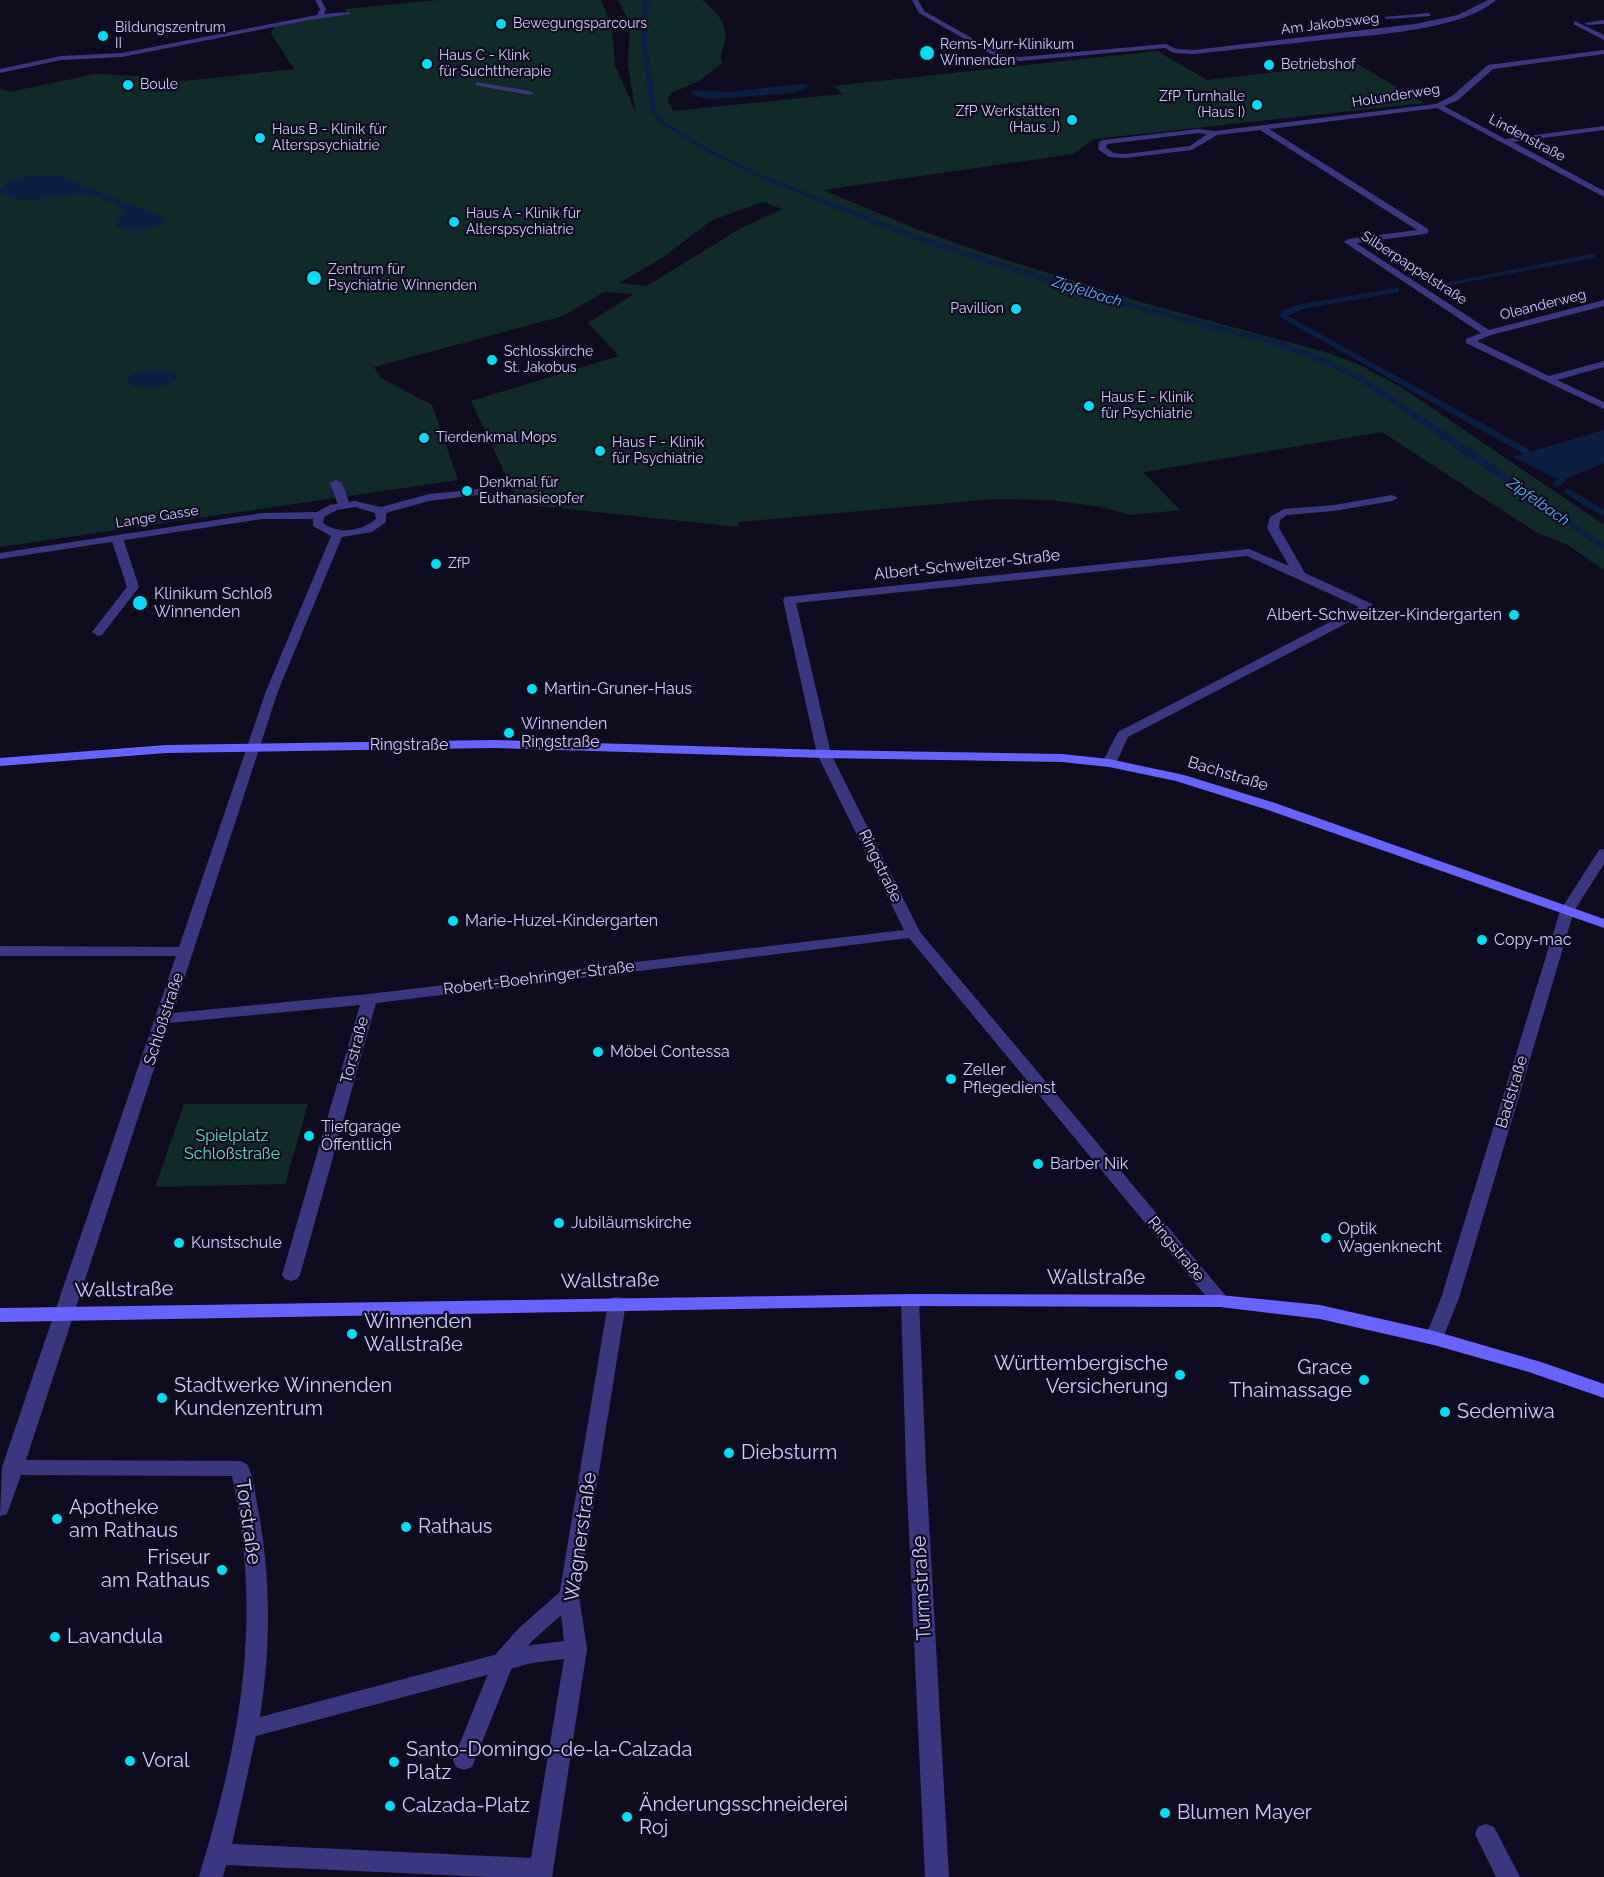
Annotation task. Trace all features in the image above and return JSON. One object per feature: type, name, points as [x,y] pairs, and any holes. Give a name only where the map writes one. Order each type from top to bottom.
[{"type":"street","points":[[318,0],[323,9],[320,17]]},
{"type":"street","name":"Am Jakobsweg","points":[[915,0],[921,12],[998,57],[1020,59],[1166,46],[1174,51],[1194,52],[1431,23],[1471,12],[1486,6],[1493,0]]},
{"type":"street","points":[[1387,17],[1471,12]]},
{"type":"street","points":[[0,71],[61,58],[103,57],[133,53],[320,17],[348,14]]},
{"type":"street","points":[[1410,16],[1431,23]]},
{"type":"street","points":[[1588,23],[1604,22]]},
{"type":"street","points":[[1575,23],[1604,38]]},
{"type":"street","name":"Holunderweg","points":[[1215,133],[1192,148],[1125,156],[1112,154],[1102,149],[1103,142],[1198,131],[1215,133],[1438,106],[1455,98],[1491,67],[1604,52]]},
{"type":"street","points":[[479,84],[530,93]]},
{"type":"street","name":"Lindenstraße","points":[[1438,106],[1604,194]]},
{"type":"street","name":"Silberpappelstraße","points":[[1261,127],[1425,231],[1348,242],[1488,333]]},
{"type":"street","points":[[1505,141],[1604,128]]},
{"type":"street","name":"Oleanderweg","points":[[1488,333],[1604,303]]},
{"type":"street","points":[[1488,333],[1469,341],[1604,406]]},
{"type":"street","points":[[1548,379],[1604,364]]},
{"type":"street","points":[[336,483],[344,505]]},
{"type":"street","points":[[380,511],[382,520],[370,529],[339,533],[321,528],[317,524],[319,515],[344,505],[365,505],[380,511],[426,497],[481,492]]},
{"type":"street","points":[[1300,575],[1272,528],[1274,519],[1284,512],[1334,508],[1392,498]]},
{"type":"street","name":"Lange Gasse","points":[[0,556],[277,514],[319,515]]},
{"type":"street","name":"Schloßstraße","points":[[0,1508],[272,692],[339,533]]},
{"type":"street","points":[[98,632],[133,587],[117,538]]},
{"type":"street","name":"Albert-Schweitzer-Straße","points":[[824,754],[803,653],[789,600],[1249,552],[1368,607],[1123,735],[1109,763]]},
{"type":"street","name":"Ringstraße","points":[[0,762],[154,750],[255,746],[495,744],[824,754],[913,933],[1220,1301]]},
{"type":"street","name":"Bachstraße","points":[[824,754],[1062,758],[1109,763],[1179,778],[1270,806],[1604,924]]},
{"type":"street","name":"Badstraße","points":[[1434,1338],[1450,1298],[1567,912],[1604,853]]},
{"type":"street","name":"Robert-Boehringer-Straße","points":[[164,1019],[369,999],[913,933]]},
{"type":"street","points":[[0,951],[186,952]]},
{"type":"street","name":"Torstraße","points":[[291,1275],[369,999]]},
{"type":"street","name":"Wallstraße","points":[[0,1315],[617,1303],[910,1300],[1220,1301]]},
{"type":"street","name":"Turmstraße","points":[[910,1300],[916,1469],[937,1877]]},
{"type":"street","points":[[1220,1301],[1320,1312],[1434,1338],[1534,1367],[1604,1391]]},
{"type":"street","name":"Wagnerstraße","points":[[540,1873],[576,1649],[569,1596],[617,1303]]},
{"type":"street","name":"Torstraße","points":[[12,1467],[240,1469],[251,1517],[258,1641],[245,1730],[211,1877]]},
{"type":"street","points":[[464,1760],[504,1660],[525,1635],[569,1596]]},
{"type":"street","points":[[245,1730],[504,1660],[576,1649]]},
{"type":"street","points":[[1486,1834],[1508,1877]]},
{"type":"street","points":[[218,1854],[540,1873]]},
{"type":"green space","name":"Zentrum für Psychiatrie Winnenden","points":[[439,0],[601,0],[612,27],[615,66],[636,113],[628,66],[630,23],[618,0],[702,0],[720,18],[725,32],[724,48],[720,56],[722,63],[699,81],[671,93],[668,100],[673,111],[843,94],[833,86],[1157,51],[1207,80],[1356,63],[1424,103],[1094,139],[1073,154],[823,190],[919,230],[987,254],[1151,305],[1325,352],[1358,364],[1404,389],[1604,525],[1604,570],[1568,545],[1534,531],[1382,432],[1143,472],[1180,510],[1131,515],[1101,507],[1051,500],[993,499],[739,522],[739,527],[511,503],[514,493],[471,401],[619,356],[588,323],[634,294],[604,292],[563,316],[374,367],[381,378],[432,405],[458,480],[0,547],[0,89],[10,92],[95,74],[138,76],[166,83],[294,69],[271,33],[276,25],[348,13],[345,9]],"holes":[[[763,202],[783,209],[741,228],[647,286],[619,283],[662,258],[712,220]]]},
{"type":"green space","name":"Spielplatz Schloßstraße","points":[[184,1104],[308,1104],[285,1184],[155,1187]]},
{"type":"water","points":[[802,84],[810,86],[794,93],[711,99],[698,97],[691,92],[699,90],[728,92]]},
{"type":"water","points":[[35,176],[59,176],[161,216],[165,221],[148,230],[122,229],[116,226],[123,211],[109,201],[93,196],[25,200],[11,198],[0,192],[10,181]]},
{"type":"water","points":[[159,369],[173,372],[178,379],[161,387],[144,388],[131,386],[127,379],[137,372]]},
{"type":"water","points":[[1604,430],[1604,463],[1561,481],[1513,457]]},
{"type":"waterway","name":"Zipfelbach","points":[[646,0],[644,42],[654,112],[660,121],[710,152],[765,178],[911,236],[1113,301],[1276,343],[1325,361],[1363,380],[1481,460],[1604,548]]},
{"type":"waterway","points":[[1445,284],[1591,256]]},
{"type":"waterway","points":[[1396,290],[1300,307],[1285,313],[1284,317],[1527,452]]},
{"type":"waterway","points":[[1557,484],[1561,481]]},
{"type":"waterway","points":[[1568,491],[1604,514]]},
{"type":"place","name":"Bewegungsparcours","points":[[501,24]]},
{"type":"place","name":"Bildungszentrum II","points":[[103,36]]},
{"type":"place","name":"Rems-Murr-Klinikum Winnenden","points":[[927,53]]},
{"type":"place","name":"Haus C - Klink für Suchttherapie","points":[[427,64]]},
{"type":"place","name":"Betriebshof","points":[[1269,65]]},
{"type":"place","name":"Boule","points":[[128,85]]},
{"type":"place","name":"ZfP Turnhalle (Haus I)","points":[[1257,105]]},
{"type":"place","name":"ZfP Werkstätten (Haus J)","points":[[1072,120]]},
{"type":"place","name":"Haus B - Klinik für Alterspsychiatrie","points":[[260,138]]},
{"type":"place","name":"Haus A - Klinik für Alterspsychiatrie","points":[[454,222]]},
{"type":"place","name":"Zentrum für Psychiatrie Winnenden","points":[[314,278]]},
{"type":"place","name":"Pavillion","points":[[1016,309]]},
{"type":"place","name":"Schlosskirche St. Jakobus","points":[[492,360]]},
{"type":"place","name":"Haus E - Klinik für Psychiatrie","points":[[1089,406]]},
{"type":"place","name":"Tierdenkmal Mops","points":[[424,438]]},
{"type":"place","name":"Haus F - Klinik für Psychiatrie","points":[[600,451]]},
{"type":"place","name":"Denkmal für Euthanasieopfer","points":[[467,491]]},
{"type":"place","name":"ZfP","points":[[436,564]]},
{"type":"place","name":"Klinikum Schloß Winnenden","points":[[140,603]]},
{"type":"place","name":"Albert-Schweitzer-Kindergarten","points":[[1514,615]]},
{"type":"place","name":"Martin-Gruner-Haus","points":[[532,689]]},
{"type":"place","name":"Winnenden Ringstraße","points":[[509,733]]},
{"type":"place","name":"Marie-Huzel-Kindergarten","points":[[453,921]]},
{"type":"place","name":"Copy-mac","points":[[1482,940]]},
{"type":"place","name":"Möbel Contessa","points":[[598,1052]]},
{"type":"place","name":"Zeller Pflegedienst","points":[[951,1079]]},
{"type":"place","name":"Tiefgarage Öffentlich","points":[[309,1136]]},
{"type":"place","name":"Barber Nik","points":[[1038,1164]]},
{"type":"place","name":"Jubiläumskirche","points":[[559,1223]]},
{"type":"place","name":"Optik Wagenknecht","points":[[1326,1238]]},
{"type":"place","name":"Kunstschule","points":[[179,1243]]},
{"type":"place","name":"Winnenden Wallstraße","points":[[352,1334]]},
{"type":"place","name":"Württembergische Versicherung","points":[[1180,1375]]},
{"type":"place","name":"Grace Thaimassage","points":[[1364,1380]]},
{"type":"place","name":"Stadtwerke Winnenden Kundenzentrum","points":[[162,1398]]},
{"type":"place","name":"Sedemiwa","points":[[1445,1412]]},
{"type":"place","name":"Diebsturm","points":[[729,1453]]},
{"type":"place","name":"Apotheke am Rathaus","points":[[57,1519]]},
{"type":"place","name":"Rathaus","points":[[406,1527]]},
{"type":"place","name":"Friseur am Rathaus","points":[[222,1570]]},
{"type":"place","name":"Lavandula","points":[[55,1637]]},
{"type":"place","name":"Voral","points":[[130,1761]]},
{"type":"place","name":"Santo-Domingo-de-la-Calzada Platz","points":[[394,1762]]},
{"type":"place","name":"Calzada-Platz","points":[[390,1806]]},
{"type":"place","name":"Blumen Mayer","points":[[1165,1813]]},
{"type":"place","name":"Änderungsschneiderei Roj","points":[[627,1817]]}]
